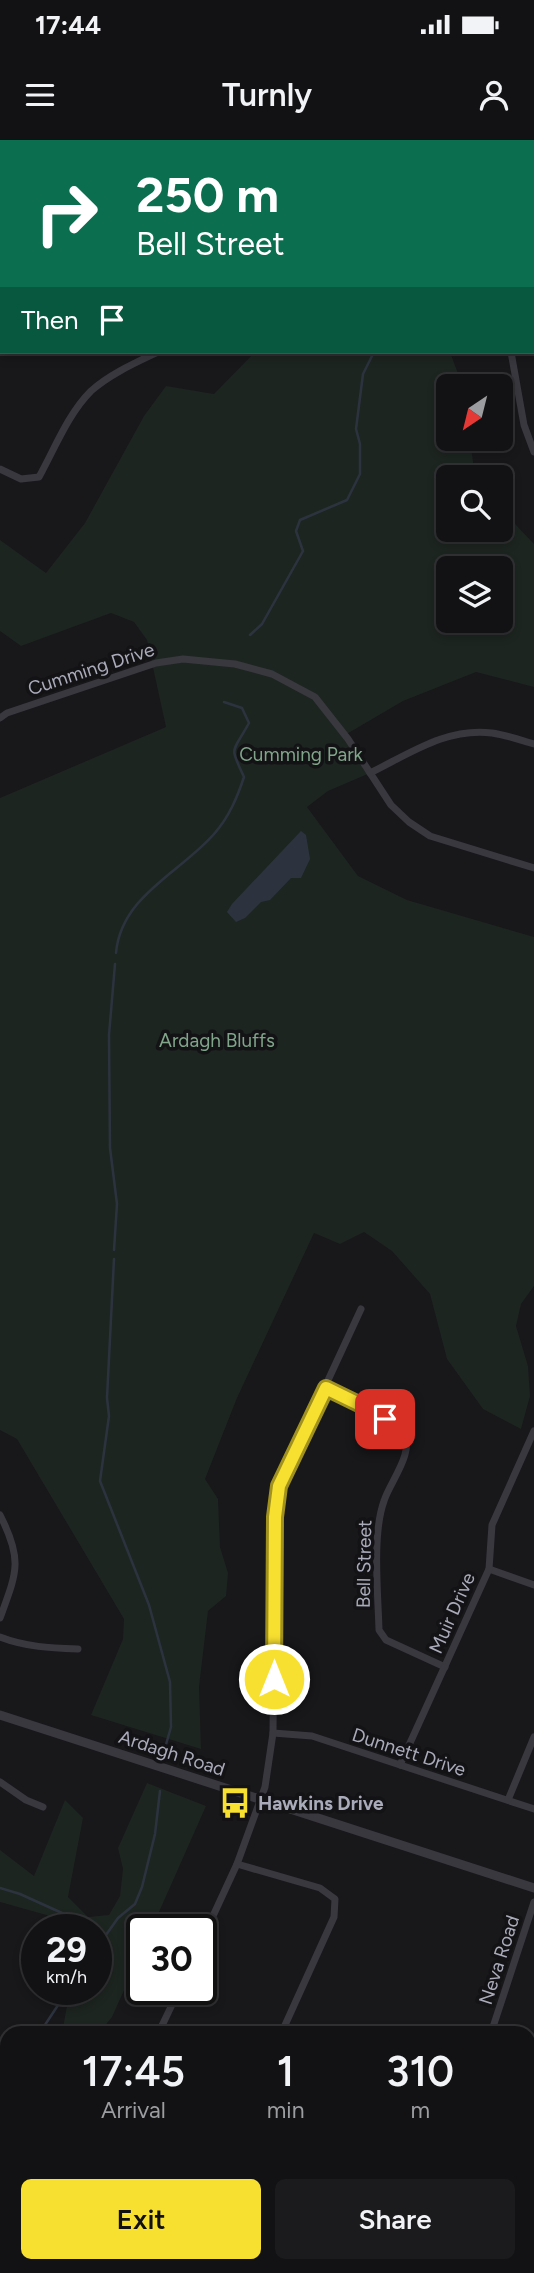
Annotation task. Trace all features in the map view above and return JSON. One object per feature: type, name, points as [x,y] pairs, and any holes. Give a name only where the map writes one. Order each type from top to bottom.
[{"type":"street","points":[[0,469],[21,480],[39,477],[74,413],[90,392],[111,376],[154,354]]},
{"type":"street","points":[[511,354],[524,425],[534,452]]},
{"type":"street","name":"Cumming Drive","points":[[0,718],[7,713],[156,663],[183,659],[235,664],[272,674],[315,697],[348,739],[391,805],[409,822],[430,836],[534,868]]},
{"type":"street","points":[[370,773],[433,741],[452,735],[491,733],[534,744]]},
{"type":"street","points":[[214,1914],[237,1864],[261,1800],[273,1733],[275,1517],[279,1486],[361,1309]]},
{"type":"street","name":"Bell Street","points":[[326,1388],[369,1409],[401,1429],[407,1442],[404,1459],[385,1497],[378,1519],[379,1630],[386,1640],[446,1667]]},
{"type":"street","name":"Muir Drive","points":[[400,1765],[489,1569],[492,1525],[534,1431]]},
{"type":"street","points":[[0,1515],[11,1537],[16,1558],[13,1583],[0,1618]]},
{"type":"street","points":[[489,1569],[534,1585]]},
{"type":"street","points":[[0,1637],[20,1645],[78,1649]]},
{"type":"street","name":"Ardagh Road","points":[[0,1715],[534,1888]]},
{"type":"street","name":"Dunnett Drive","points":[[273,1733],[313,1736],[534,1809]]},
{"type":"street","points":[[508,1801],[534,1737]]},
{"type":"street","points":[[0,1783],[26,1800],[43,1807]]},
{"type":"street","points":[[237,1864],[320,1888],[335,1899],[334,1917],[285,2026]]},
{"type":"street","name":"Neva Road","points":[[493,2026],[534,1902]]},
{"type":"street","points":[[162,2026],[172,2005]]},
{"type":"green space","name":"Ardagh Bluffs","points":[[253,354],[451,354],[458,374],[436,374],[436,452],[472,452],[473,465],[436,465],[436,542],[513,542],[513,522],[534,544],[534,687],[476,672],[403,701],[345,735],[370,773],[328,791],[307,807],[358,876],[407,900],[534,937],[534,1286],[521,1304],[516,1326],[528,1366],[530,1396],[521,1429],[483,1409],[447,1359],[430,1294],[392,1251],[364,1232],[340,1244],[314,1233],[237,1398],[205,1479],[218,1499],[220,1547],[228,1573],[226,1596],[208,1611],[199,1687],[201,1749],[91,1715],[123,1639],[124,1619],[17,1439],[0,1430],[0,798],[166,727],[147,640],[134,622],[111,613],[21,646],[0,631],[0,540],[46,573],[85,523],[144,416],[166,386],[214,394]]},
{"type":"green space","points":[[147,1783],[206,1806],[158,1914],[126,1914],[126,1986],[112,2017],[105,2026],[63,2026],[67,2005],[112,2005],[112,1914],[110,1914],[120,1896],[123,1869],[118,1848]]},
{"type":"green space","points":[[65,1800],[83,1818],[68,1897],[85,1914],[43,1914],[0,1902],[0,1850],[34,1876]]},
{"type":"shaded area","points":[[301,831],[306,835],[310,859],[301,878],[291,878],[270,900],[261,902],[245,918],[236,922],[227,912],[232,904]]},
{"type":"waterway","points":[[250,635],[262,624],[303,551],[296,531],[300,520],[347,500],[360,474],[360,444],[356,429],[363,374],[373,354]]},
{"type":"waterway","points":[[116,953],[120,933],[140,901],[214,834],[235,800],[244,777],[234,750],[249,723],[242,708],[224,702]]},
{"type":"waterway","points":[[114,1250],[117,1204],[110,1148],[109,1035],[115,964]]},
{"type":"waterway","points":[[114,1259],[107,1398],[109,1416],[100,1481],[149,1605],[170,1682],[171,1727],[163,1755]]},
{"type":"waterway","points":[[112,1926],[135,1904],[142,1887],[155,1834],[160,1791]]},
{"type":"waterway","points":[[0,1888],[64,1914]]},
{"type":"waterway","points":[[44,2026],[58,2005]]},
{"type":"place","name":"Hawkins Drive","points":[[235,1803]]},
{"type":"route","points":[[274,1679],[275,1517],[279,1486],[326,1388],[385,1419]]},
{"type":"park label","name":"Cumming Park","points":[[301,754]]}]
